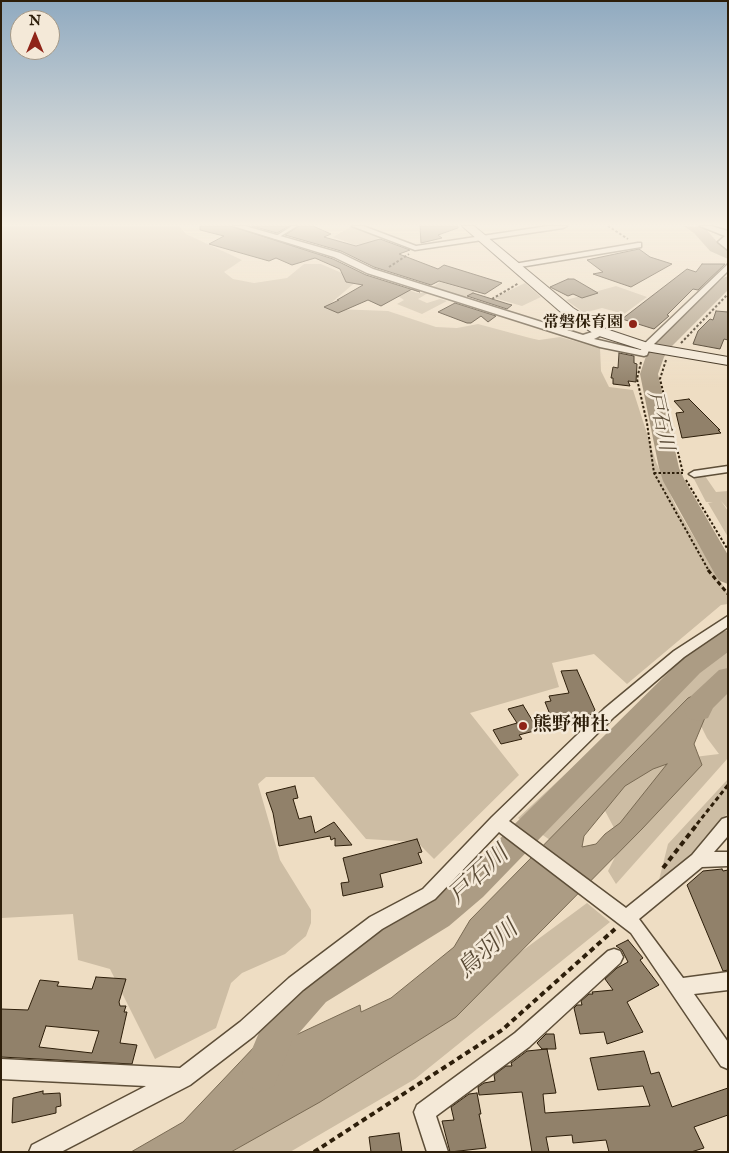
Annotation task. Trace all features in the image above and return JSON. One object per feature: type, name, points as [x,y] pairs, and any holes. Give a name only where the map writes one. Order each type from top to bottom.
[{"type":"street","points":[[397,280],[482,305],[603,345],[670,351],[728,361]]},
{"type":"street","points":[[530,280],[578,318],[601,332],[647,349]]},
{"type":"street","points":[[647,349],[715,280]]},
{"type":"street","points":[[583,338],[594,336],[601,332]]},
{"type":"street","points":[[694,474],[728,469]]},
{"type":"street","points":[[40,1152],[183,1078],[247,1029],[296,984],[376,923],[429,894],[502,825],[537,782],[577,746],[609,713],[679,654],[728,620]]},
{"type":"street","points":[[621,915],[698,860],[728,824]]},
{"type":"street","points":[[502,825],[637,927],[728,1059]]},
{"type":"street","points":[[698,860],[728,859]]},
{"type":"street","points":[[438,1152],[424,1112],[522,1040],[614,957]]},
{"type":"street","points":[[679,988],[728,981]]},
{"type":"street","points":[[1,1069],[183,1078]]},
{"type":"path","points":[[482,305],[525,280]]},
{"type":"path","points":[[728,294],[670,351],[660,379],[683,473],[728,550]]},
{"type":"path","points":[[647,349],[638,379],[654,473],[708,570],[728,594]]},
{"type":"path","points":[[654,473],[680,473]]},
{"type":"path","points":[[662,870],[728,785]]},
{"type":"path","points":[[314,1152],[502,1030],[621,915]]},
{"type":"shaded area","points":[[1,280],[237,280],[254,283],[275,280],[358,280],[330,304],[330,307],[336,309],[388,311],[436,327],[457,328],[478,324],[539,340],[560,337],[600,348],[601,371],[609,387],[633,390],[656,462],[676,507],[728,594],[728,604],[721,605],[627,684],[594,654],[552,663],[559,687],[470,713],[519,775],[434,859],[417,842],[366,839],[314,777],[266,777],[258,784],[280,860],[311,910],[311,923],[306,936],[285,954],[242,973],[231,983],[216,1028],[155,1059],[110,969],[78,960],[73,914],[2,918],[1,926]]},
{"type":"shaded area","points":[[440,282],[461,288],[471,283],[483,286],[464,298],[431,288]]},
{"type":"shaded area","points":[[525,283],[541,297],[522,306],[494,298]]},
{"type":"shaded area","points":[[616,286],[647,297],[624,314],[602,308],[584,313],[566,300]]},
{"type":"shaded area","points":[[406,289],[417,293],[428,293],[418,299],[427,303],[440,299],[447,301],[422,314],[397,304],[404,300],[395,294]]},
{"type":"shaded area","points":[[705,476],[716,492],[728,491],[728,509],[721,501],[728,511],[728,537],[708,503],[713,502],[706,502],[693,477]]},
{"type":"shaded area","points":[[728,632],[728,671],[550,840],[518,818],[671,676]]},
{"type":"shaded area","points":[[728,689],[728,758],[616,884],[608,871],[622,843],[603,807],[627,777],[653,762],[719,754],[707,738],[697,718]]},
{"type":"shaded area","points":[[728,779],[728,813],[704,838],[684,867],[658,884],[668,844]]},
{"type":"shaded area","points":[[587,903],[610,922],[415,1079],[290,1152],[232,1152],[392,1047]]},
{"type":"water","points":[[719,684],[694,744],[702,765],[642,829],[456,1017],[320,1102],[231,1152],[131,1152],[183,1122],[257,1044],[283,1041],[360,1005],[361,1012],[391,998],[454,947],[470,920],[688,698]],"holes":[[[667,764],[620,823],[605,834],[596,844],[582,847],[584,836],[625,786],[653,769]]]},
{"type":"building","points":[[345,280],[381,280],[411,289],[381,306],[368,300],[338,313],[324,307],[363,285],[346,282]]},
{"type":"building","points":[[415,280],[492,280],[502,283],[485,294],[439,281],[431,285]]},
{"type":"building","points":[[566,280],[575,280],[598,293],[582,298],[573,294],[568,296],[550,287]]},
{"type":"building","points":[[610,280],[644,280],[631,287]]},
{"type":"building","points":[[673,280],[709,280],[698,290],[693,289],[667,315],[669,316],[654,329],[622,319]]},
{"type":"building","points":[[473,293],[512,305],[507,309],[467,296]]},
{"type":"building","points":[[455,303],[496,316],[488,322],[481,316],[471,323],[467,323],[438,312]]},
{"type":"building","points":[[716,311],[728,312],[728,340],[724,339],[720,349],[693,344],[698,331],[710,319],[713,320]]},
{"type":"building","points":[[619,353],[634,356],[634,363],[637,364],[636,382],[628,381],[630,386],[613,384],[613,378],[611,378],[613,367],[618,368]]},
{"type":"building","points":[[689,399],[721,433],[682,438],[676,413],[684,412],[674,401]]},
{"type":"building","points":[[577,670],[595,710],[586,720],[573,713],[551,717],[545,702],[551,701],[549,696],[569,693],[561,671]]},
{"type":"building","points":[[523,705],[538,730],[519,735],[522,739],[501,744],[493,730],[517,723],[508,709]]},
{"type":"building","points":[[295,786],[298,798],[293,799],[299,819],[311,816],[315,833],[334,822],[352,845],[335,846],[335,838],[331,840],[330,836],[279,846],[273,813],[266,793]]},
{"type":"building","points":[[417,839],[422,852],[418,853],[422,863],[380,874],[383,887],[343,896],[341,883],[349,882],[343,858]]},
{"type":"building","points":[[722,869],[723,871],[728,870],[728,970],[723,971],[687,885],[703,871]]},
{"type":"building","points":[[628,940],[643,958],[640,960],[659,985],[627,1002],[643,1032],[607,1044],[604,1032],[580,1034],[574,1008],[577,1005],[582,1005],[581,1001],[589,994],[593,994],[592,992],[613,990],[605,979],[617,968],[628,962],[622,950],[616,946]]},
{"type":"building","points":[[96,977],[126,979],[119,1002],[120,1006],[126,1006],[124,1012],[127,1012],[120,1043],[137,1045],[132,1064],[1,1057],[1,1009],[28,1010],[40,980],[59,982],[57,986],[92,989]],"holes":[[[46,1026],[99,1031],[92,1053],[39,1047]]]},
{"type":"building","points":[[546,1034],[554,1034],[556,1049],[542,1049],[537,1043]]},
{"type":"building","points":[[547,1049],[556,1093],[543,1094],[545,1113],[650,1106],[643,1086],[598,1090],[590,1058],[644,1051],[651,1074],[659,1072],[672,1107],[728,1088],[728,1115],[694,1127],[704,1148],[691,1152],[609,1152],[606,1140],[573,1143],[572,1135],[546,1137],[549,1152],[532,1152],[522,1092],[479,1095],[478,1087],[484,1083],[495,1081],[494,1075],[506,1066],[512,1066],[511,1063],[527,1051]]},
{"type":"building","points":[[43,1091],[43,1094],[60,1093],[61,1106],[56,1107],[56,1113],[12,1123],[13,1098]]},
{"type":"building","points":[[477,1093],[486,1148],[450,1152],[442,1121],[454,1120],[451,1107],[469,1094]]},
{"type":"building","points":[[399,1133],[402,1152],[371,1152],[369,1137]]},
{"type":"waterway","name":"戸石川","points":[[728,281],[665,343],[655,356],[649,374],[669,468],[674,481],[728,576]]},
{"type":"waterway","name":"戸石川","points":[[261,1073],[279,1029],[314,990],[437,915],[472,887],[691,666],[728,639]]},
{"type":"waterway","name":"鳥羽川","points":[[698,711],[701,703],[728,677]]},
{"type":"place","name":"常磐保育園","points":[[633,324]]},
{"type":"place","name":"熊野神社","points":[[523,726]]}]
